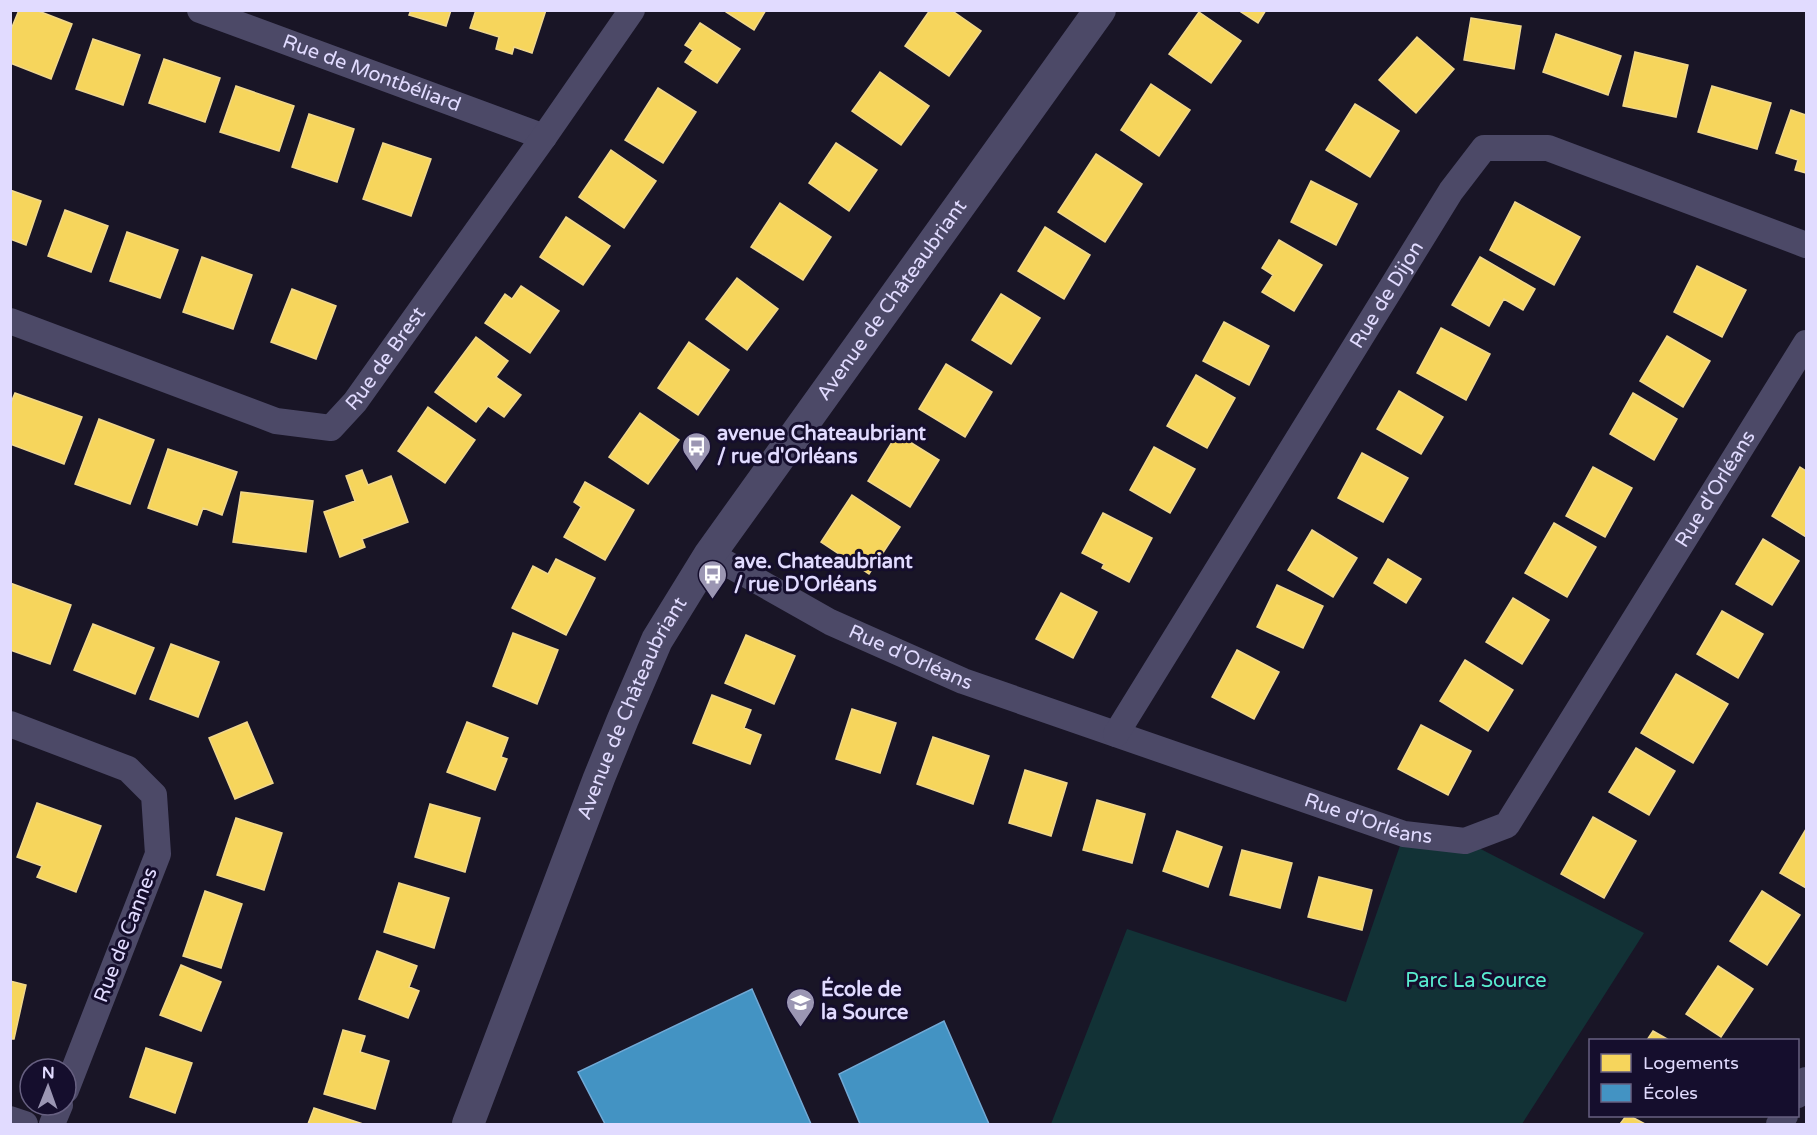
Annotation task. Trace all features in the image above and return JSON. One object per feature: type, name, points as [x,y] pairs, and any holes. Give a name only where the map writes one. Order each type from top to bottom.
[{"type":"street","name":"Rue de Montbéliard","points":[[200,10],[544,137]]},
{"type":"street","name":"Rue de Brest","points":[[10,321],[276,421],[331,428],[355,402],[632,10]]},
{"type":"street","name":"Avenue de Châteaubriant","points":[[468,1125],[599,778],[657,640],[710,554],[1100,10]]},
{"type":"street","name":"Rue de Dijon","points":[[1116,734],[1451,191],[1484,148],[1548,148],[1806,244]]},
{"type":"street","name":"Rue d'Orléans","points":[[710,554],[830,622],[963,681],[1404,834],[1465,841],[1507,825],[1806,343]]},
{"type":"street","name":"Rue de Cannes","points":[[10,724],[128,769],[154,795],[158,854],[78,1059]]},
{"type":"street","points":[[10,1119],[25,1125]]},
{"type":"green space","name":"Parc La Source","points":[[1404,834],[1465,841],[1644,933],[1522,1124],[1051,1124],[1127,929],[1346,1002]]},
{"type":"building: Logements","points":[[19,10],[36,10],[72,24],[51,79],[10,63],[10,32]]},
{"type":"building: Logements","points":[[411,10],[451,10],[446,26],[409,15]]},
{"type":"building: Logements","points":[[476,10],[546,10],[532,53],[514,47],[512,54],[496,49],[499,37],[470,28]]},
{"type":"building: Logements","points":[[723,10],[766,10],[754,30]]},
{"type":"building: Logements","points":[[930,10],[951,10],[981,31],[949,76],[905,46]]},
{"type":"building: Logements","points":[[1238,10],[1266,10],[1258,23]]},
{"type":"building: Logements","points":[[1199,12],[1241,41],[1211,83],[1169,54]]},
{"type":"building: Logements","points":[[1471,18],[1521,26],[1514,69],[1464,60]]},
{"type":"building: Logements","points":[[700,23],[740,49],[717,83],[685,62],[693,50],[685,45]]},
{"type":"building: Logements","points":[[1556,34],[1621,56],[1608,95],[1543,72]]},
{"type":"building: Logements","points":[[1417,37],[1454,69],[1416,113],[1379,80]]},
{"type":"building: Logements","points":[[93,39],[140,55],[123,105],[76,89]]},
{"type":"building: Logements","points":[[1635,52],[1688,65],[1676,117],[1623,106]]},
{"type":"building: Logements","points":[[164,59],[220,78],[205,122],[149,103]]},
{"type":"building: Logements","points":[[880,72],[929,106],[901,145],[852,111]]},
{"type":"building: Logements","points":[[1151,84],[1190,110],[1159,156],[1121,130]]},
{"type":"building: Logements","points":[[236,86],[294,106],[279,151],[220,132]]},
{"type":"building: Logements","points":[[1712,86],[1771,103],[1757,149],[1698,132]]},
{"type":"building: Logements","points":[[658,88],[696,112],[663,163],[625,140]]},
{"type":"building: Logements","points":[[1355,104],[1399,131],[1370,177],[1326,150]]},
{"type":"building: Logements","points":[[1791,110],[1806,115],[1806,173],[1795,170],[1798,160],[1776,153]]},
{"type":"building: Logements","points":[[309,114],[354,129],[337,182],[292,167]]},
{"type":"building: Logements","points":[[383,143],[431,159],[411,216],[363,199]]},
{"type":"building: Logements","points":[[836,143],[877,170],[849,211],[809,183]]},
{"type":"building: Logements","points":[[611,150],[656,181],[624,228],[579,197]]},
{"type":"building: Logements","points":[[1096,154],[1142,184],[1105,242],[1058,212]]},
{"type":"building: Logements","points":[[1311,181],[1357,204],[1336,245],[1291,222]]},
{"type":"building: Logements","points":[[10,190],[41,201],[26,245],[10,239]]},
{"type":"building: Logements","points":[[1515,202],[1580,237],[1554,285],[1490,250]]},
{"type":"building: Logements","points":[[780,203],[831,237],[803,280],[751,247]]},
{"type":"building: Logements","points":[[65,210],[108,226],[91,272],[48,256]]},
{"type":"building: Logements","points":[[566,217],[610,246],[583,285],[540,257]]},
{"type":"building: Logements","points":[[1045,227],[1090,255],[1064,299],[1018,271]]},
{"type":"building: Logements","points":[[127,232],[178,250],[160,298],[110,281]]},
{"type":"building: Logements","points":[[1279,240],[1322,265],[1294,311],[1262,292],[1273,275],[1262,268]]},
{"type":"building: Logements","points":[[202,257],[252,275],[233,329],[183,312]]},
{"type":"building: Logements","points":[[1480,257],[1535,289],[1523,310],[1504,299],[1489,326],[1452,305]]},
{"type":"building: Logements","points":[[1697,266],[1746,290],[1722,337],[1674,312]]},
{"type":"building: Logements","points":[[737,278],[778,309],[747,350],[706,319]]},
{"type":"building: Logements","points":[[521,286],[559,311],[530,353],[485,323],[505,294],[512,299]]},
{"type":"building: Logements","points":[[292,289],[336,306],[316,359],[271,342]]},
{"type":"building: Logements","points":[[1001,294],[1040,318],[1011,364],[972,340]]},
{"type":"building: Logements","points":[[1224,322],[1269,346],[1249,385],[1203,361]]},
{"type":"building: Logements","points":[[1441,328],[1490,354],[1466,400],[1417,373]]},
{"type":"building: Logements","points":[[1667,336],[1710,361],[1683,407],[1640,381]]},
{"type":"building: Logements","points":[[476,337],[508,361],[496,377],[521,395],[504,417],[488,406],[476,422],[435,392]]},
{"type":"building: Logements","points":[[689,342],[729,370],[698,415],[658,388]]},
{"type":"building: Logements","points":[[946,364],[992,392],[965,437],[919,409]]},
{"type":"building: Logements","points":[[1196,375],[1235,398],[1207,448],[1167,426]]},
{"type":"building: Logements","points":[[1399,391],[1443,417],[1421,454],[1377,429]]},
{"type":"building: Logements","points":[[15,393],[82,417],[64,464],[10,444],[10,405]]},
{"type":"building: Logements","points":[[1633,393],[1677,419],[1654,460],[1610,434]]},
{"type":"building: Logements","points":[[428,407],[475,440],[445,483],[398,451]]},
{"type":"building: Logements","points":[[640,413],[679,440],[648,484],[609,457]]},
{"type":"building: Logements","points":[[99,419],[154,440],[130,504],[75,484]]},
{"type":"building: Logements","points":[[897,434],[939,460],[910,507],[868,481]]},
{"type":"building: Logements","points":[[1154,447],[1195,469],[1170,513],[1130,490]]},
{"type":"building: Logements","points":[[168,449],[237,472],[222,515],[203,508],[197,525],[148,508]]},
{"type":"building: Logements","points":[[1362,453],[1408,478],[1383,522],[1338,498]]},
{"type":"building: Logements","points":[[1593,467],[1632,488],[1605,537],[1566,516]]},
{"type":"building: Logements","points":[[1800,467],[1806,471],[1806,537],[1772,516]]},
{"type":"building: Logements","points":[[362,470],[368,485],[391,476],[408,522],[362,539],[365,547],[340,557],[324,512],[355,501],[346,476]]},
{"type":"building: Logements","points":[[585,482],[634,510],[605,560],[564,537],[581,507],[574,502]]},
{"type":"building: Logements","points":[[241,492],[313,501],[306,552],[233,542]]},
{"type":"building: Logements","points":[[852,495],[900,527],[869,574],[821,542]]},
{"type":"building: Logements","points":[[1103,513],[1152,538],[1129,582],[1102,568],[1104,564],[1082,553]]},
{"type":"building: Logements","points":[[1554,523],[1596,547],[1567,597],[1525,573]]},
{"type":"building: Logements","points":[[1312,530],[1357,558],[1333,597],[1288,570]]},
{"type":"building: Logements","points":[[1763,539],[1799,561],[1772,605],[1736,584]]},
{"type":"building: Logements","points":[[556,559],[595,578],[566,635],[512,608],[533,566],[548,574]]},
{"type":"building: Logements","points":[[1388,559],[1421,579],[1406,603],[1374,583]]},
{"type":"building: Logements","points":[[10,583],[71,605],[50,664],[10,650]]},
{"type":"building: Logements","points":[[1277,585],[1323,606],[1303,648],[1257,627]]},
{"type":"building: Logements","points":[[1061,593],[1097,612],[1073,658],[1036,639]]},
{"type":"building: Logements","points":[[1513,598],[1549,620],[1522,664],[1486,642]]},
{"type":"building: Logements","points":[[1722,611],[1763,634],[1738,678],[1697,654]]},
{"type":"building: Logements","points":[[93,624],[154,648],[135,694],[74,670]]},
{"type":"building: Logements","points":[[513,633],[558,650],[537,704],[493,686]]},
{"type":"building: Logements","points":[[746,635],[795,656],[774,704],[725,683]]},
{"type":"building: Logements","points":[[171,644],[219,662],[198,717],[150,699]]},
{"type":"building: Logements","points":[[1237,650],[1279,672],[1254,719],[1212,697]]},
{"type":"building: Logements","points":[[1465,660],[1513,690],[1488,731],[1440,701]]},
{"type":"building: Logements","points":[[1676,674],[1728,704],[1693,763],[1641,733]]},
{"type":"building: Logements","points":[[712,695],[751,710],[744,728],[761,735],[750,764],[693,743]]},
{"type":"building: Logements","points":[[852,709],[896,723],[880,773],[836,759]]},
{"type":"building: Logements","points":[[247,722],[273,783],[235,799],[209,738]]},
{"type":"building: Logements","points":[[467,722],[508,738],[501,757],[507,759],[495,790],[447,772]]},
{"type":"building: Logements","points":[[1421,725],[1471,751],[1448,795],[1398,769]]},
{"type":"building: Logements","points":[[933,737],[989,756],[973,804],[917,784]]},
{"type":"building: Logements","points":[[1636,748],[1675,771],[1649,815],[1609,792]]},
{"type":"building: Logements","points":[[1025,770],[1067,783],[1051,836],[1009,823]]},
{"type":"building: Logements","points":[[1097,800],[1145,814],[1132,863],[1083,850]]},
{"type":"building: Logements","points":[[37,803],[101,826],[76,892],[37,877],[42,866],[17,857]]},
{"type":"building: Logements","points":[[430,804],[480,818],[465,872],[415,857]]},
{"type":"building: Logements","points":[[1593,817],[1636,841],[1604,898],[1561,874]]},
{"type":"building: Logements","points":[[236,818],[282,833],[264,890],[217,875]]},
{"type":"building: Logements","points":[[1806,829],[1806,888],[1780,873]]},
{"type":"building: Logements","points":[[1177,831],[1222,847],[1208,887],[1163,871]]},
{"type":"building: Logements","points":[[1242,850],[1292,863],[1280,908],[1230,895]]},
{"type":"building: Logements","points":[[1319,877],[1372,890],[1362,930],[1308,917]]},
{"type":"building: Logements","points":[[399,883],[449,898],[434,948],[384,932]]},
{"type":"building: Logements","points":[[205,891],[242,904],[221,968],[183,956]]},
{"type":"building: Logements","points":[[1762,891],[1800,915],[1767,965],[1730,941]]},
{"type":"building: Logements","points":[[377,951],[417,966],[409,987],[419,991],[408,1018],[359,999]]},
{"type":"building: Logements","points":[[181,965],[221,982],[201,1031],[160,1015]]},
{"type":"building: Logements","points":[[1718,966],[1753,989],[1721,1037],[1686,1014]]},
{"type":"building: Logements","points":[[10,981],[26,985],[14,1039],[10,1039]]},
{"type":"building: Logements","points":[[343,1030],[365,1036],[360,1052],[389,1061],[375,1109],[324,1094]]},
{"type":"building: Logements","points":[[1653,1031],[1667,1039],[1648,1039]]},
{"type":"building: Logements","points":[[146,1048],[192,1063],[175,1113],[130,1097]]},
{"type":"building: Logements","points":[[314,1108],[363,1124],[308,1124]]},
{"type":"building: Logements","points":[[1625,1117],[1632,1117],[1645,1124],[1620,1124]]},
{"type":"building: Écoles","points":[[752,989],[811,1124],[605,1124],[578,1072]]},
{"type":"building: Écoles","points":[[944,1021],[989,1124],[860,1124],[839,1074]]},
{"type":"place","name":"avenue Chateaubriant / rue d'Orléans","points":[[696,472]]},
{"type":"place","name":"ave. Chateaubriant / rue D'Orléans","points":[[713,600]]},
{"type":"place","name":"École de la Source","points":[[800,1028]]}]
